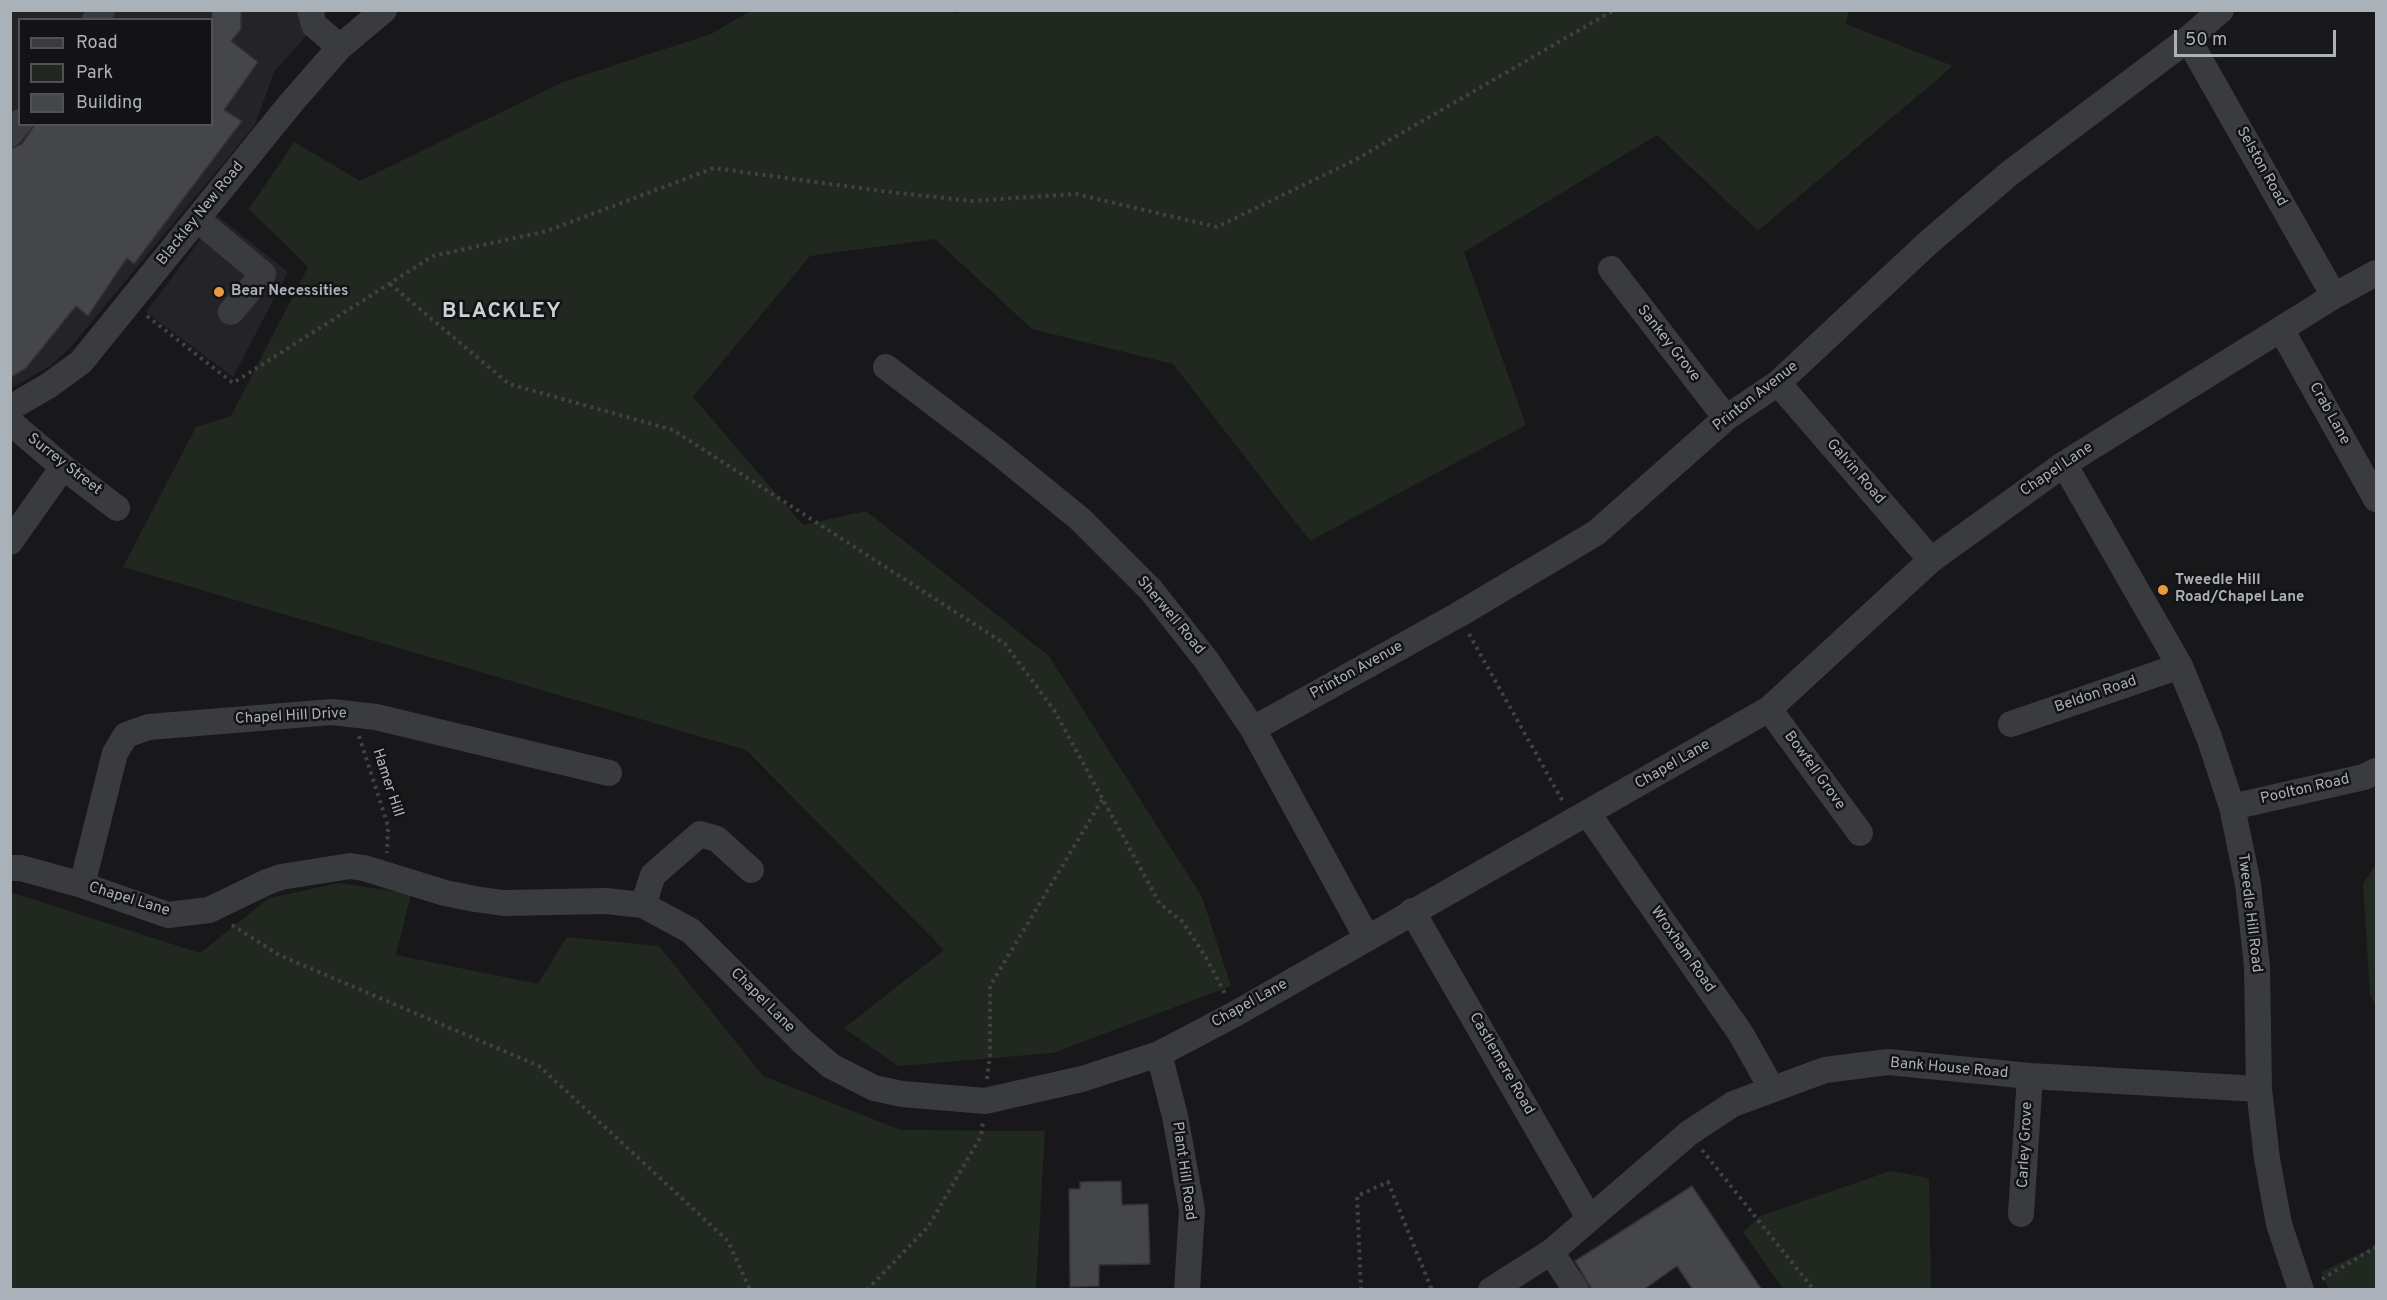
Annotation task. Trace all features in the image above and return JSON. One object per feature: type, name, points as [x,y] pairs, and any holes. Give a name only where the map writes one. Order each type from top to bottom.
[{"type":"street","points":[[310,10],[314,25],[340,47]]},
{"type":"street","name":"Blackley New Road","points":[[10,408],[48,386],[81,362],[278,119],[340,47],[384,10]]},
{"type":"street","name":"Printon Avenue","points":[[1252,729],[1458,615],[1596,533],[1726,418],[1778,384],[1929,242],[2010,173],[2188,39],[2221,10]]},
{"type":"street","name":"Selston Road","points":[[2188,39],[2334,296]]},
{"type":"street","points":[[198,220],[263,274],[231,312]]},
{"type":"street","name":"Sankey Grove","points":[[1611,269],[1726,418]]},
{"type":"street","name":"Chapel Lane","points":[[10,868],[21,868],[82,885],[168,915],[209,910],[267,882],[293,875],[350,866],[383,873],[445,893],[503,903],[606,901],[643,904],[673,920],[698,938],[804,1044],[831,1066],[874,1088],[902,1094],[985,1101],[1082,1079],[1159,1054],[1235,1014],[1412,911],[1769,710],[1931,560],[2064,464],[2334,296],[2376,273]]},
{"type":"street","name":"Crab Lane","points":[[2281,329],[2376,499]]},
{"type":"street","name":"Sherwell Road","points":[[886,367],[994,449],[1080,519],[1151,590],[1207,661],[1252,729],[1367,938]]},
{"type":"street","name":"Galvin Road","points":[[1778,384],[1931,560]]},
{"type":"street","name":"Surrey Street","points":[[10,422],[63,467],[117,508]]},
{"type":"street","name":"Tweedle Hill Road","points":[[2064,464],[2180,666],[2209,737],[2232,807],[2248,884],[2257,966],[2259,1089],[2267,1159],[2278,1224],[2306,1287]]},
{"type":"street","points":[[10,542],[63,467]]},
{"type":"street","name":"Beldon Road","points":[[2011,724],[2180,666]]},
{"type":"street","name":"Bowfell Grove","points":[[1769,710],[1860,833]]},
{"type":"street","name":"Chapel Hill Drive","points":[[82,885],[115,753],[126,735],[149,727],[332,712],[376,717],[609,773]]},
{"type":"street","name":"Poolton Road","points":[[2232,807],[2364,777],[2376,771]]},
{"type":"street","name":"Wroxham Road","points":[[1581,817],[1741,1034],[1772,1089]]},
{"type":"street","points":[[643,904],[653,875],[700,834],[717,839],[751,870]]},
{"type":"street","name":"Castlemere Road","points":[[1412,911],[1589,1218]]},
{"type":"street","name":"Plant Hill Road","points":[[1159,1054],[1176,1116],[1192,1210],[1187,1290]]},
{"type":"street","name":"Bank House Road","points":[[1491,1290],[1551,1252],[1689,1133],[1733,1104],[1825,1070],[1888,1062],[2030,1076],[2259,1089]]},
{"type":"street","name":"Carley Grove","points":[[2021,1214],[2030,1076]]},
{"type":"street","points":[[1551,1252],[1576,1290]]},
{"type":"path","points":[[130,302],[233,383],[433,256],[547,231],[714,168],[972,201],[1076,194],[1217,227],[1355,160],[1614,10]]},
{"type":"path","points":[[390,284],[509,384],[673,430],[1005,644],[1054,710],[1160,904],[1183,922],[1208,961],[1235,1014]]},
{"type":"path","points":[[1458,615],[1581,817]]},
{"type":"path","name":"Hamer Hill","points":[[359,735],[388,826],[388,850],[383,873]]},
{"type":"path","points":[[867,1290],[928,1227],[981,1136],[990,1055],[990,986],[1103,799]]},
{"type":"path","points":[[209,910],[279,955],[539,1066],[728,1241],[750,1290]]},
{"type":"path","points":[[1689,1133],[1814,1290]]},
{"type":"path","points":[[1361,1290],[1357,1196],[1388,1182],[1432,1290]]},
{"type":"path","points":[[2306,1287],[2376,1247]]},
{"type":"shaded area","points":[[11,11],[328,11],[274,72],[255,125],[70,348],[50,366],[11,388]]},
{"type":"shaded area","name":"Bear Necessities","points":[[218,216],[288,272],[233,377],[146,312]]},
{"type":"green space","points":[[962,10],[1849,11],[1846,24],[1953,66],[1758,231],[1657,135],[1464,252],[1526,425],[1310,541],[1173,364],[1032,329],[935,239],[810,256],[693,397],[803,525],[866,511],[1049,656],[1202,897],[1231,986],[1053,1053],[898,1066],[844,1028],[944,950],[746,750],[123,567],[196,427],[231,416],[308,267],[249,209],[294,142],[360,181],[563,82],[711,34],[750,11],[953,11],[957,14]]},
{"type":"green space","points":[[2376,865],[2376,1006],[2370,995],[2363,883]]},
{"type":"green space","points":[[339,883],[411,894],[396,955],[538,984],[567,937],[659,946],[763,1076],[901,1130],[1045,1131],[1036,1289],[11,1289],[10,892],[200,953],[269,898]]},
{"type":"green space","points":[[1890,1171],[1929,1178],[1931,1289],[1783,1289],[1743,1232],[1760,1216]]},
{"type":"green space","points":[[2376,1246],[2376,1289],[2329,1289],[2321,1272]]},
{"type":"building","points":[[212,10],[241,10],[241,29],[231,41],[258,62],[224,110],[242,121],[134,264],[127,258],[88,316],[76,306],[26,368],[10,378],[10,149],[22,144],[34,126],[213,126]]},
{"type":"building","points":[[1121,1181],[1122,1205],[1148,1204],[1150,1264],[1099,1265],[1099,1286],[1070,1287],[1069,1189],[1080,1189],[1080,1182]]},
{"type":"building","points":[[1692,1186],[1762,1290],[1693,1290],[1677,1266],[1643,1290],[1592,1290],[1575,1261]]},
{"type":"place","name":"Bear Necessities","points":[[219,292]]},
{"type":"place","name":"Tweedle Hill Road/Chapel Lane","points":[[2163,590]]},
{"type":"district","name":"BLACKLEY","points":[[502,313]]}]
